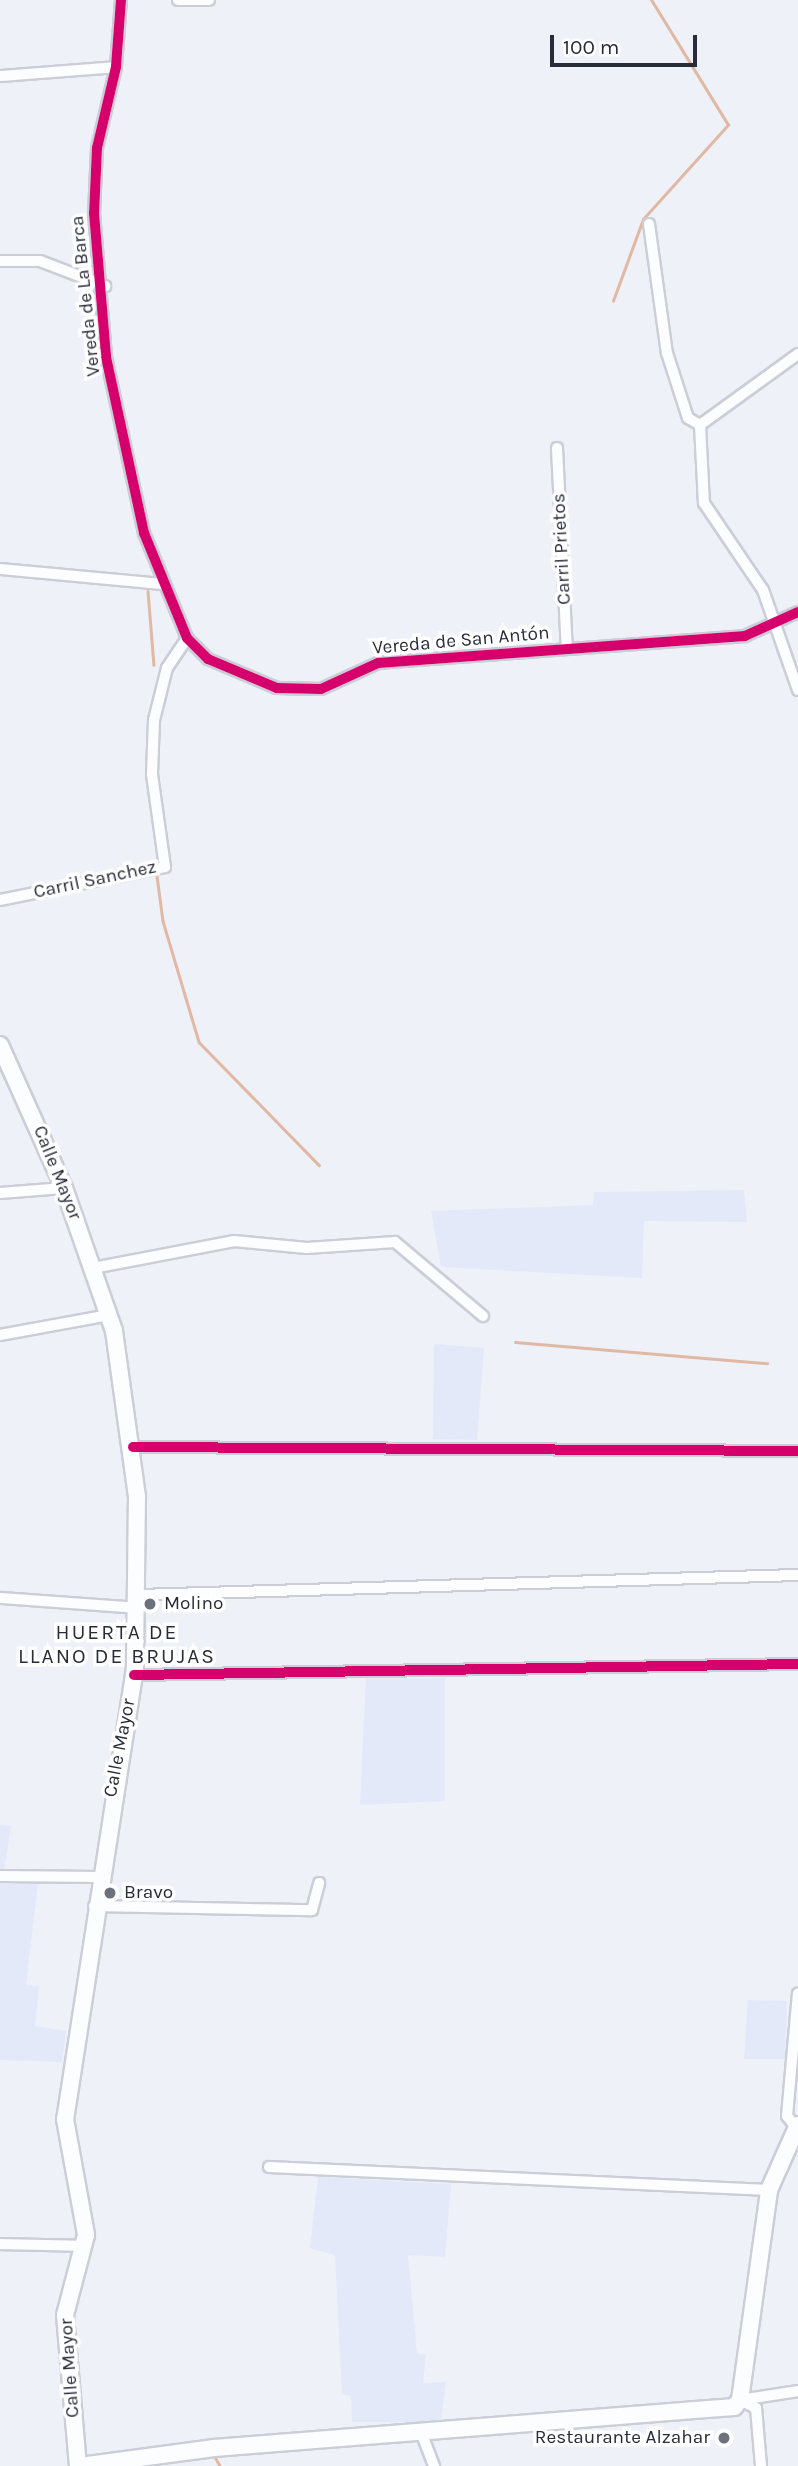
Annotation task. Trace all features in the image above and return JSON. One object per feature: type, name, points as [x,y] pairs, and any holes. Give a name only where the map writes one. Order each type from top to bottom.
[{"type":"main road","name":"Calle Mayor","points":[[0,1045],[64,1188],[109,1315],[133,1447],[139,1602],[134,1675],[98,1877],[65,2119],[85,2246],[65,2315],[79,2466]]},
{"type":"main road","points":[[79,2466],[148,2462],[421,2432],[734,2407],[740,2400],[769,2190],[797,2126]]},
{"type":"street","name":"Vereda de La Barca","points":[[121,0],[116,67],[97,148],[94,213],[105,286],[106,357],[144,534],[162,584]]},
{"type":"street","points":[[178,0],[209,0]]},
{"type":"street","points":[[0,76],[116,67]]},
{"type":"street","points":[[649,224],[667,353],[688,418],[700,425]]},
{"type":"street","points":[[0,261],[40,261],[105,286]]},
{"type":"street","points":[[700,425],[798,354]]},
{"type":"street","points":[[700,425],[704,503],[763,590],[798,690]]},
{"type":"street","name":"Carril Prietos","points":[[557,448],[566,649]]},
{"type":"street","points":[[0,569],[162,584]]},
{"type":"street","name":"Vereda de San Antón","points":[[162,584],[187,638],[208,659],[277,688],[321,689],[378,663],[745,636],[774,626],[798,612]]},
{"type":"street","name":"Carril Sanchez","points":[[0,900],[165,867],[152,774],[154,720],[166,668],[187,638]]},
{"type":"street","points":[[0,1192],[64,1188]]},
{"type":"street","points":[[93,1268],[234,1241],[307,1248],[395,1242],[483,1316]]},
{"type":"street","points":[[0,1335],[109,1315]]},
{"type":"street","points":[[133,1447],[798,1451]]},
{"type":"street","points":[[0,1598],[139,1602],[798,1575]]},
{"type":"street","points":[[134,1675],[798,1664]]},
{"type":"street","points":[[0,1876],[98,1877]]},
{"type":"street","points":[[94,1906],[312,1910],[319,1883]]},
{"type":"street","points":[[797,2126],[787,2116],[798,1993]]},
{"type":"street","points":[[269,2167],[769,2190]]},
{"type":"street","points":[[0,2244],[85,2246]]},
{"type":"street","points":[[740,2400],[798,2391]]},
{"type":"street","points":[[740,2400],[756,2408],[761,2466]]},
{"type":"street","points":[[421,2432],[434,2466]]},
{"type":"shaded area","points":[[744,1190],[747,1222],[644,1221],[642,1278],[441,1267],[431,1211],[593,1205],[594,1192]]},
{"type":"shaded area","points":[[434,1344],[484,1348],[477,1440],[433,1439]]},
{"type":"shaded area","points":[[445,1678],[445,1801],[360,1805],[366,1679]]},
{"type":"shaded area","points":[[0,1825],[11,1826],[2,1884],[38,1884],[26,1985],[39,1986],[35,2026],[66,2031],[62,2062],[0,2060]]},
{"type":"shaded area","points":[[748,2000],[787,2001],[785,2059],[744,2059]]},
{"type":"shaded area","points":[[318,2177],[451,2184],[445,2257],[408,2255],[417,2354],[426,2355],[423,2383],[446,2382],[441,2422],[352,2422],[351,2396],[342,2394],[335,2255],[310,2248]]},
{"type":"waterway","points":[[613,301],[643,219],[728,125],[651,0]]},
{"type":"waterway","points":[[148,591],[154,665]]},
{"type":"waterway","points":[[157,876],[163,921],[199,1042],[319,1165]]},
{"type":"waterway","points":[[515,1342],[767,1363]]},
{"type":"waterway","points":[[214,2455],[220,2466]]},
{"type":"cycle path","points":[[121,0],[116,67],[97,148],[94,213],[106,357],[144,533],[187,638],[208,659],[277,688],[321,689],[378,663],[745,636],[798,612]]},
{"type":"cycle path","points":[[133,1447],[798,1451]]},
{"type":"cycle path","points":[[134,1675],[798,1664]]},
{"type":"place","name":"Molino","points":[[150,1604]]},
{"type":"place","name":"Bravo","points":[[110,1893]]},
{"type":"place","name":"Restaurante Alzahar","points":[[724,2438]]},
{"type":"district","name":"HUERTA DE LLANO DE BRUJAS","points":[[117,1644]]}]
